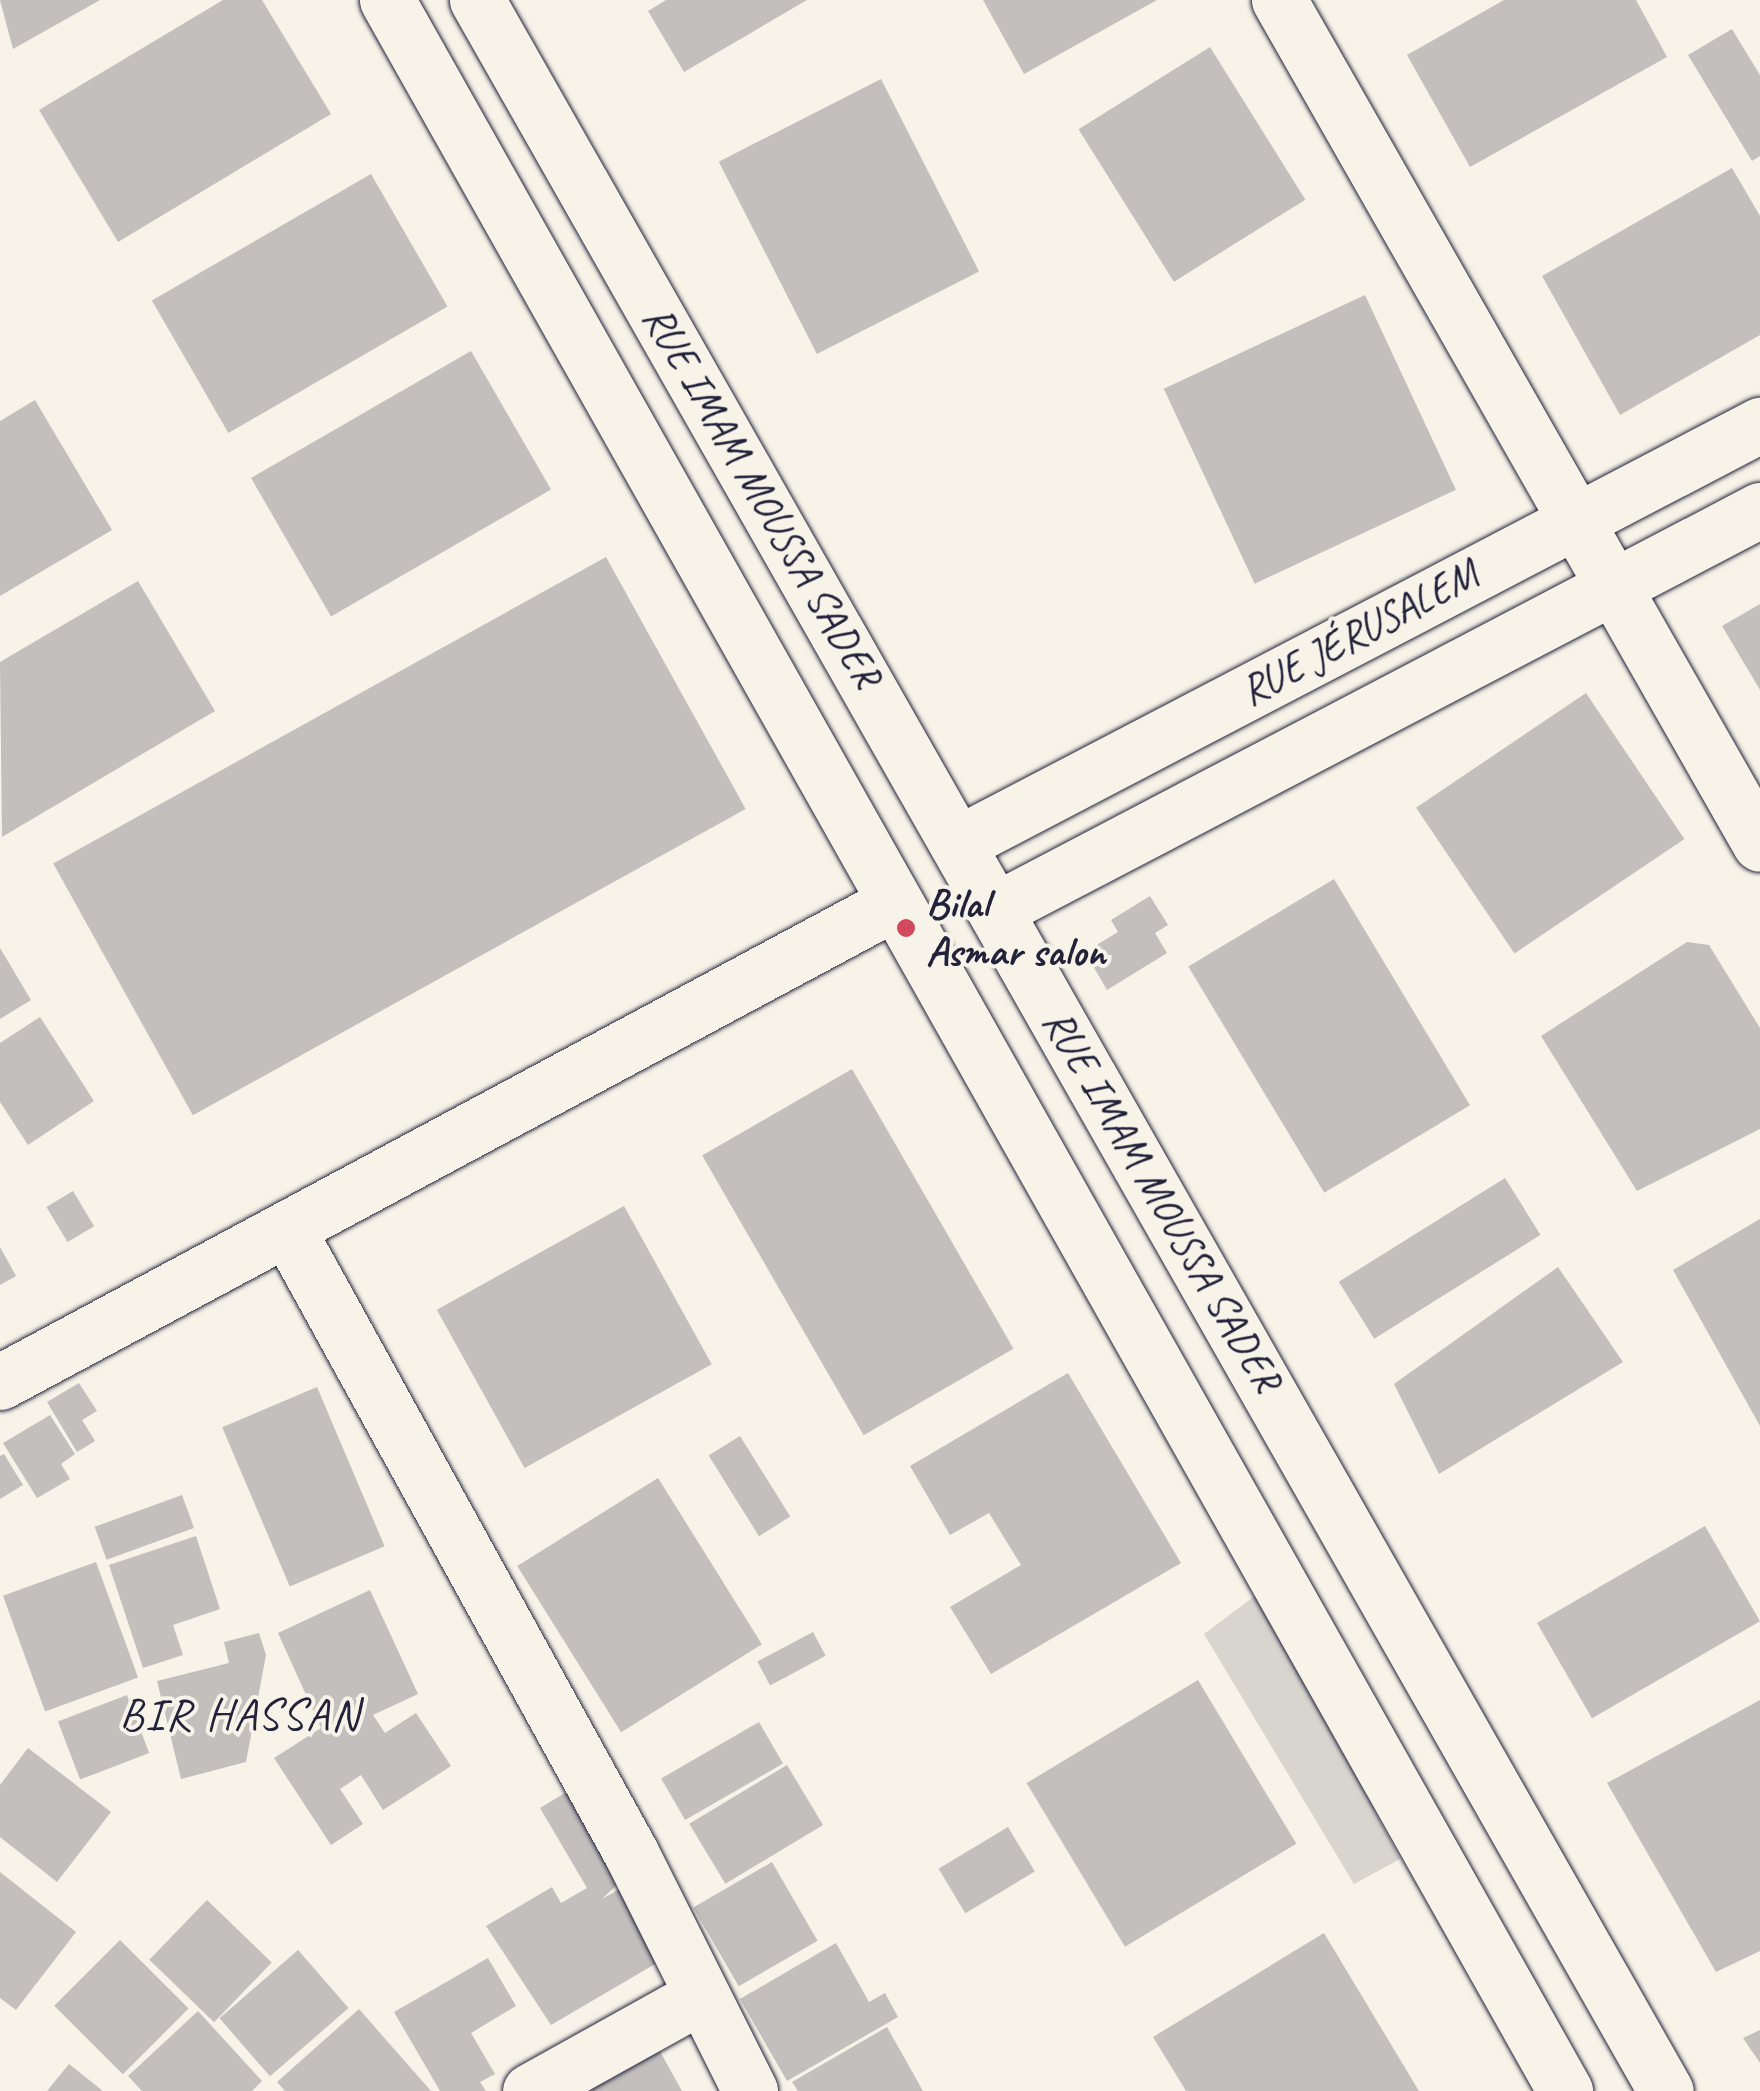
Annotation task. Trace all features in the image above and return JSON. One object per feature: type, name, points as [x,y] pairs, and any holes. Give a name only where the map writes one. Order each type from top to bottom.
[{"type":"street","name":"RUE IMAM MOUSSA SADER","points":[[388,0],[1564,2091]]},
{"type":"street","name":"RUE IMAM MOUSSA SADER","points":[[477,0],[1666,2091]]},
{"type":"street","points":[[1279,0],[1760,844]]},
{"type":"street","name":"RUE JÉRUSALEM","points":[[959,843],[1760,424]]},
{"type":"street","name":"RUE JÉRUSALEM","points":[[997,909],[1760,510]]},
{"type":"street","points":[[0,1382],[289,1232],[894,903]]},
{"type":"street","points":[[289,1232],[750,2091]]},
{"type":"street","points":[[530,2091],[702,1996]]},
{"type":"shaded area","points":[[1260,1592],[1400,1859],[1354,1884],[1204,1634]]},
{"type":"building","points":[[0,0],[100,0],[13,49]]},
{"type":"building","points":[[223,0],[262,0],[331,114],[118,242],[39,110]]},
{"type":"building","points":[[666,0],[807,0],[684,72],[648,11]]},
{"type":"building","points":[[983,0],[1157,0],[1024,74]]},
{"type":"building","points":[[1504,0],[1636,0],[1667,57],[1470,167],[1407,55]]},
{"type":"building","points":[[1732,29],[1760,75],[1760,156],[1752,161],[1688,55]]},
{"type":"building","points":[[1210,47],[1305,200],[1174,282],[1079,129]]},
{"type":"building","points":[[881,79],[979,271],[817,354],[719,162]]},
{"type":"building","points":[[1732,168],[1760,216],[1760,335],[1620,415],[1542,276]]},
{"type":"building","points":[[371,174],[448,307],[228,433],[152,301]]},
{"type":"building","points":[[1365,295],[1456,490],[1255,584],[1164,389]]},
{"type":"building","points":[[471,351],[551,490],[331,617],[251,478]]},
{"type":"building","points":[[35,400],[112,530],[0,596],[0,421]]},
{"type":"building","points":[[606,557],[746,809],[193,1115],[53,863]]},
{"type":"building","points":[[138,581],[215,711],[2,837],[0,662]]},
{"type":"building","points":[[1760,604],[1760,690],[1722,626]]},
{"type":"building","points":[[1586,693],[1684,839],[1514,954],[1416,808]]},
{"type":"building","points":[[1334,879],[1470,1105],[1324,1193],[1188,967]]},
{"type":"building","points":[[1150,896],[1168,925],[1155,933],[1167,953],[1107,990],[1085,952],[1118,932],[1111,920]]},
{"type":"building","points":[[1687,942],[1709,945],[1760,1028],[1760,1129],[1637,1191],[1541,1036]]},
{"type":"building","points":[[0,948],[31,1000],[0,1019]]},
{"type":"building","points":[[40,1017],[94,1101],[28,1145],[0,1102],[0,1043]]},
{"type":"building","points":[[852,1069],[1014,1349],[864,1435],[702,1156]]},
{"type":"building","points":[[1505,1178],[1541,1235],[1374,1339],[1339,1282]]},
{"type":"building","points":[[73,1191],[94,1226],[68,1242],[46,1207]]},
{"type":"building","points":[[624,1206],[712,1364],[525,1468],[437,1310]]},
{"type":"building","points":[[1760,1219],[1760,1426],[1673,1270]]},
{"type":"building","points":[[0,1247],[16,1276],[0,1285]]},
{"type":"building","points":[[1558,1267],[1623,1362],[1439,1474],[1394,1384]]},
{"type":"building","points":[[1068,1373],[1181,1563],[991,1674],[950,1607],[1021,1565],[989,1513],[950,1535],[910,1466]]},
{"type":"building","points":[[79,1383],[97,1411],[82,1420],[95,1441],[77,1452],[47,1402]]},
{"type":"building","points":[[317,1387],[385,1546],[290,1586],[222,1427]]},
{"type":"building","points":[[50,1415],[75,1454],[61,1464],[70,1479],[37,1498],[3,1443]]},
{"type":"building","points":[[740,1436],[790,1517],[759,1536],[709,1456]]},
{"type":"building","points":[[4,1454],[23,1485],[0,1499],[0,1456]]},
{"type":"building","points":[[658,1478],[762,1644],[621,1732],[517,1566]]},
{"type":"building","points":[[182,1495],[194,1528],[107,1560],[95,1527]]},
{"type":"building","points":[[1705,1526],[1760,1621],[1592,1718],[1537,1623]]},
{"type":"building","points":[[196,1536],[220,1609],[173,1625],[183,1655],[143,1668],[109,1565]]},
{"type":"building","points":[[96,1562],[138,1678],[45,1711],[3,1596]]},
{"type":"building","points":[[370,1590],[418,1694],[373,1715],[385,1733],[416,1713],[451,1766],[383,1810],[361,1775],[340,1789],[363,1824],[331,1845],[274,1758],[321,1728],[278,1633]]},
{"type":"building","points":[[813,1632],[826,1656],[770,1685],[757,1662]]},
{"type":"building","points":[[259,1633],[266,1655],[246,1762],[181,1779],[157,1681],[229,1663],[224,1642]]},
{"type":"building","points":[[1198,1680],[1296,1844],[1125,1947],[1027,1783]]},
{"type":"building","points":[[127,1695],[149,1753],[80,1779],[58,1722]]},
{"type":"building","points":[[1760,1700],[1760,1951],[1716,1972],[1607,1783]]},
{"type":"building","points":[[759,1722],[783,1764],[685,1820],[661,1778]]},
{"type":"building","points":[[28,1748],[111,1812],[57,1882],[0,1837],[0,1785]]},
{"type":"building","points":[[787,1765],[823,1825],[725,1884],[689,1824]]},
{"type":"building","points":[[570,1790],[623,1879],[602,1899],[625,1886],[667,1957],[551,2025],[486,1926],[552,1887],[561,1903],[587,1888],[540,1808]]},
{"type":"building","points":[[1008,1827],[1035,1872],[965,1913],[939,1869]]},
{"type":"building","points":[[772,1862],[818,1941],[739,1986],[693,1908]]},
{"type":"building","points":[[0,1872],[76,1932],[16,2010],[0,1998]]},
{"type":"building","points":[[207,1900],[272,1963],[214,2022],[149,1960]]},
{"type":"building","points":[[1324,1933],[1419,2091],[1186,2091],[1153,2037]]},
{"type":"building","points":[[120,1940],[189,2009],[123,2074],[54,2006]]},
{"type":"building","points":[[836,1943],[869,2002],[885,1993],[898,2017],[787,2081],[740,1999]]},
{"type":"building","points":[[298,1950],[349,2008],[270,2076],[220,2018]]},
{"type":"building","points":[[488,1958],[516,2006],[471,2033],[495,2074],[480,2082],[486,2091],[440,2091],[394,2012]]},
{"type":"building","points":[[359,2009],[431,2091],[285,2091],[277,2082]]},
{"type":"building","points":[[198,2011],[262,2081],[252,2091],[142,2091],[128,2076]]},
{"type":"building","points":[[887,2027],[923,2091],[798,2091],[792,2082]]},
{"type":"building","points":[[1760,2030],[1760,2063],[1743,2038]]},
{"type":"building","points":[[657,2046],[682,2091],[592,2091],[588,2085]]},
{"type":"building","points":[[69,2064],[103,2091],[47,2091]]},
{"type":"place","name":"Bilal Asmar salon","points":[[906,928]]},
{"type":"district","name":"BIR HASSAN","points":[[240,1715]]}]
